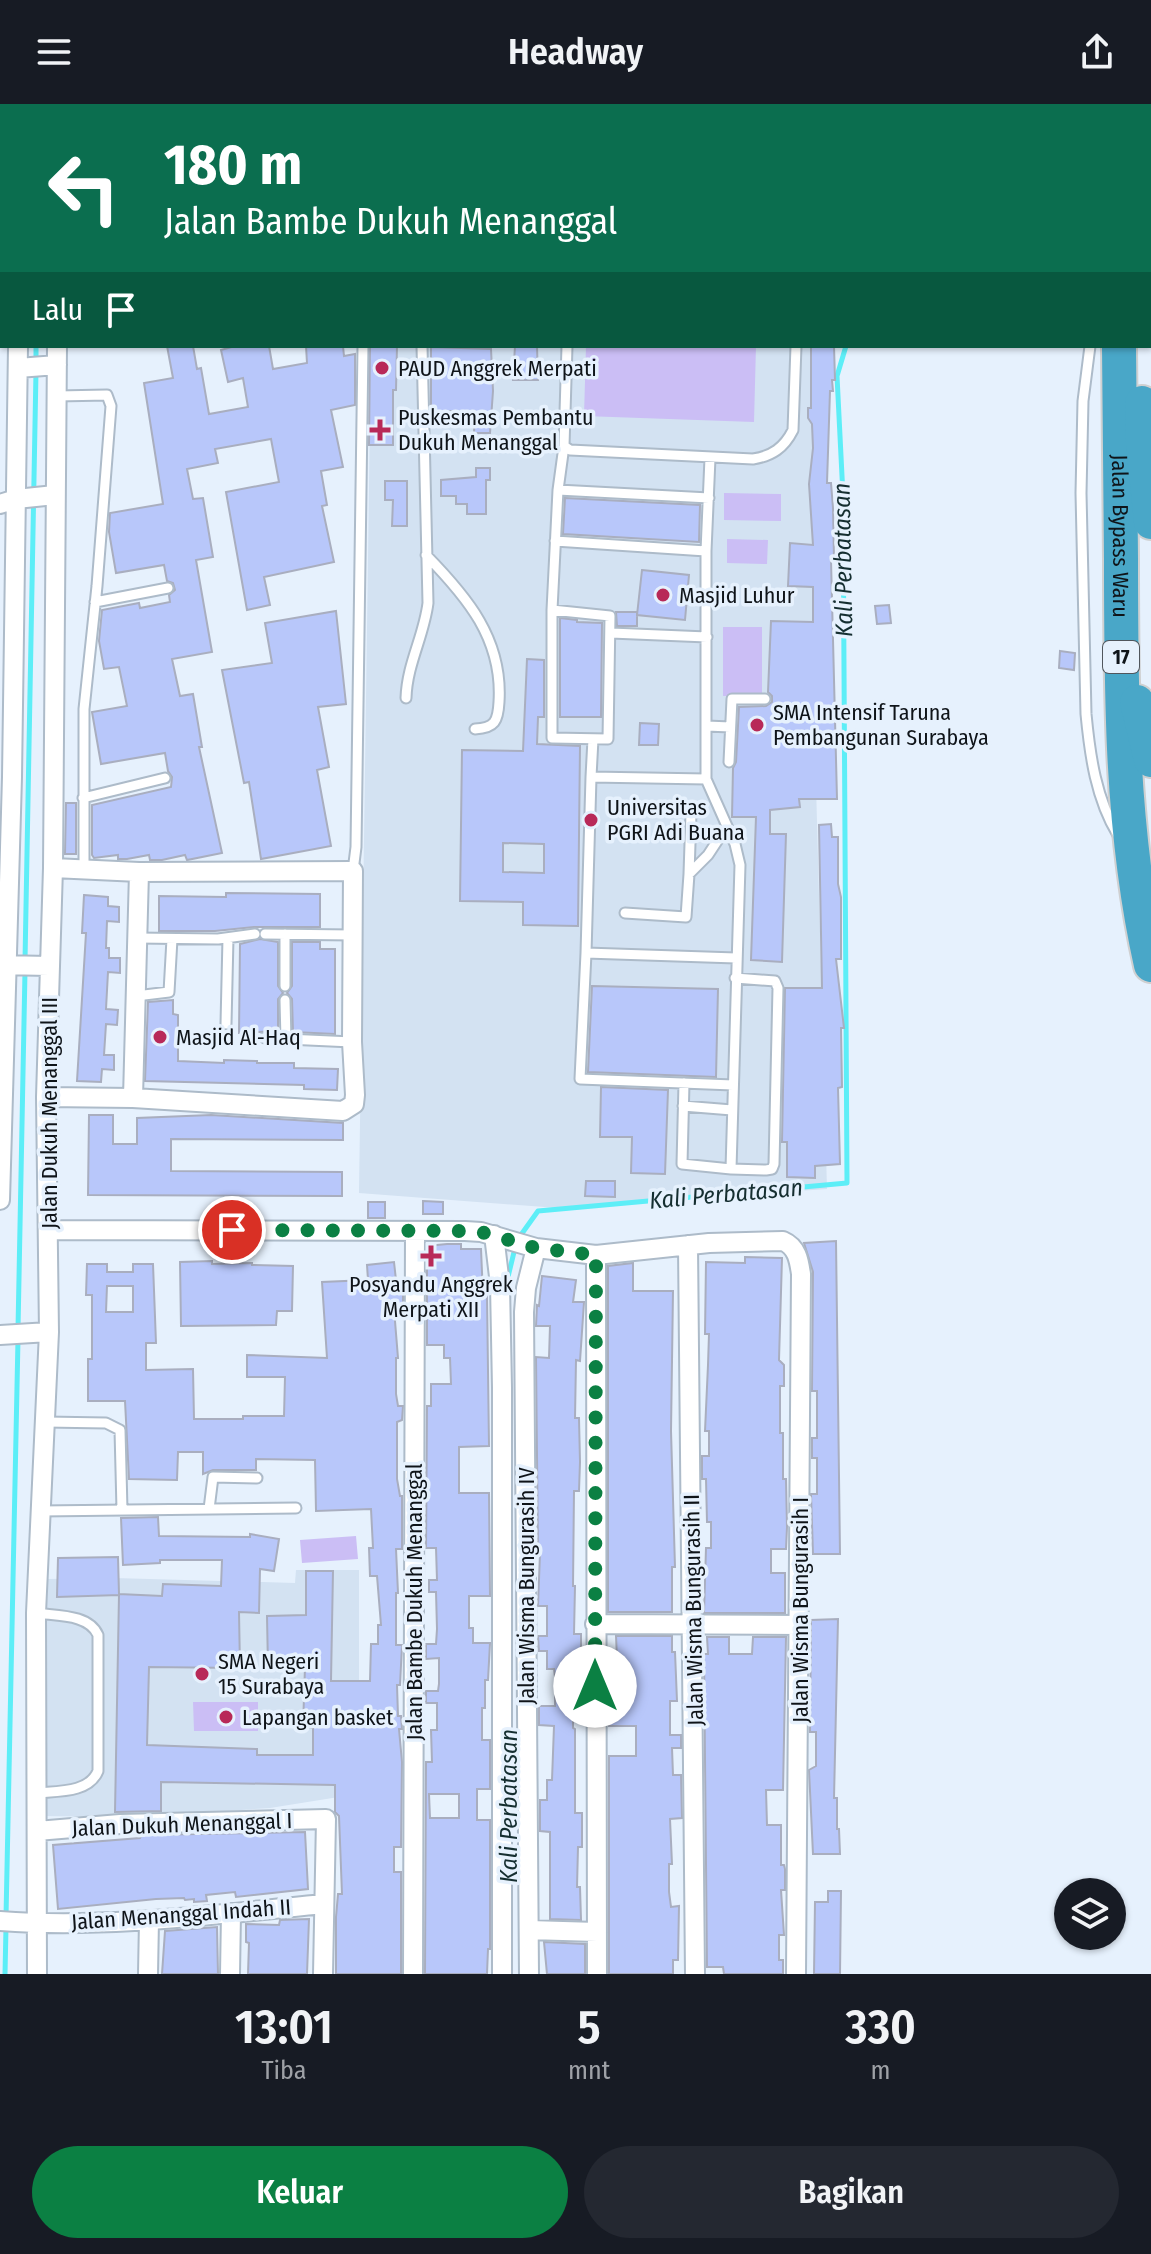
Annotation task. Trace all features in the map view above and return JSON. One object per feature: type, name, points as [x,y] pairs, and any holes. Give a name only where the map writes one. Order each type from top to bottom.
[{"type":"highway","name":"Jalan Bypass Waru","points":[[1119,348],[1122,721],[1133,858],[1151,965]]},
{"type":"highway","points":[[1142,348],[1143,444],[1151,522]]},
{"type":"highway","points":[[1121,555],[1137,703],[1151,760]]},
{"type":"street","points":[[0,1200],[8,965],[7,626],[22,368],[18,348]]},
{"type":"street","name":"Jalan Dukuh Menanggal III","points":[[37,1974],[36,1613],[46,1422],[49,1230],[44,966],[53,868],[53,495],[57,348]]},
{"type":"street","points":[[22,368],[55,366]]},
{"type":"street","points":[[12,501],[53,495]]},
{"type":"street","points":[[46,1097],[133,1098],[343,1111],[354,1104],[355,1095],[352,1042],[353,871],[139,872],[53,868]]},
{"type":"street","points":[[133,1098],[139,872]]},
{"type":"street","points":[[8,965],[44,966]]},
{"type":"street","points":[[49,1230],[465,1231],[531,1247],[596,1255],[688,1245]]},
{"type":"street","name":"Jalan Bambe Dukuh Menanggal","points":[[413,1974],[415,1231]]},
{"type":"street","points":[[495,1236],[500,1285],[503,1419],[502,1974]]},
{"type":"street","name":"Jalan Wisma Bungurasih I","points":[[688,1245],[783,1241],[797,1254],[801,1274],[796,1974]]},
{"type":"street","name":"Jalan Wisma Bungurasih II","points":[[688,1245],[695,1974]]},
{"type":"street","name":"Jalan Wisma Bungurasih IV","points":[[529,1974],[524,1312],[531,1247]]},
{"type":"street","points":[[596,1255],[597,1974]]},
{"type":"street","points":[[2,1335],[46,1332]]},
{"type":"street","points":[[595,1624],[800,1625]]},
{"type":"street","name":"Jalan Dukuh Menanggal I","points":[[37,1831],[120,1824],[326,1819],[324,1904]]},
{"type":"street","points":[[323,1974],[324,1904]]},
{"type":"street","name":"Jalan Menanggal Indah II","points":[[0,1921],[149,1920],[324,1904]]},
{"type":"street","points":[[230,1974],[231,1913]]},
{"type":"street","points":[[148,1974],[149,1920]]},
{"type":"street","points":[[529,1930],[597,1932]]},
{"type":"lane","points":[[353,871],[363,348]]},
{"type":"lane","points":[[406,698],[407,677],[425,624],[428,603],[422,348]]},
{"type":"lane","points":[[552,610],[608,615],[611,619],[609,736],[605,740],[552,738],[552,610],[558,490],[564,446],[567,348]]},
{"type":"lane","points":[[564,446],[579,452],[710,458],[767,457],[788,440],[793,430],[796,348]]},
{"type":"lane","points":[[1090,348],[1083,401],[1081,493],[1088,743],[1104,812],[1133,858]]},
{"type":"lane","points":[[57,396],[107,395],[111,406],[84,709],[84,869]]},
{"type":"lane","points":[[710,458],[706,551],[706,779],[735,844],[740,865],[731,1169]]},
{"type":"lane","points":[[558,490],[709,498]]},
{"type":"lane","points":[[555,541],[706,551]]},
{"type":"lane","points":[[426,555],[476,610],[492,645],[499,676],[498,716],[490,728],[475,729]]},
{"type":"lane","points":[[95,602],[168,588]]},
{"type":"lane","points":[[611,633],[707,637]]},
{"type":"lane","points":[[729,762],[732,699],[765,699]]},
{"type":"lane","points":[[707,726],[730,727]]},
{"type":"lane","points":[[593,739],[580,1079],[733,1085]]},
{"type":"lane","points":[[591,777],[706,779]]},
{"type":"lane","points":[[83,798],[165,778]]},
{"type":"lane","points":[[625,913],[686,917],[691,813]]},
{"type":"lane","points":[[689,874],[708,855],[727,826]]},
{"type":"lane","points":[[285,934],[285,986]]},
{"type":"lane","points":[[137,938],[353,935]]},
{"type":"lane","points":[[226,1024],[228,938]]},
{"type":"lane","points":[[136,996],[169,992],[172,939]]},
{"type":"lane","points":[[586,953],[736,958]]},
{"type":"lane","points":[[684,1083],[682,1164],[772,1169],[778,988],[775,981],[735,978]]},
{"type":"lane","points":[[285,1000],[286,1040]]},
{"type":"lane","points":[[265,1038],[352,1042]]},
{"type":"lane","points":[[683,1106],[732,1110]]},
{"type":"lane","points":[[46,1422],[106,1423],[120,1430],[122,1510]]},
{"type":"lane","points":[[209,1509],[211,1478],[257,1478]]},
{"type":"lane","points":[[40,1511],[296,1508]]},
{"type":"lane","points":[[36,1613],[86,1621],[94,1626],[98,1635],[98,1771],[94,1781],[85,1787],[37,1793]]},
{"type":"shaded area","name":"Universitas PGRI Adi Buana","points":[[371,348],[816,348],[815,748],[827,1189],[558,1208],[359,1193]]},
{"type":"shaded area","points":[[586,348],[756,348],[754,422],[584,416]]},
{"type":"shaded area","points":[[724,493],[781,494],[781,521],[724,520]]},
{"type":"shaded area","points":[[727,539],[768,540],[767,564],[727,563]]},
{"type":"shaded area","points":[[723,627],[762,627],[762,696],[723,696]]},
{"type":"shaded area","points":[[356,1536],[358,1559],[302,1563],[300,1540]]},
{"type":"shaded area","name":"SMA Negeri 15 Surabaya","points":[[296,1570],[359,1570],[359,1713],[345,1796],[270,1808],[139,1817],[38,1816],[48,1579],[295,1583]]},
{"type":"shaded area","name":"Lapangan basket","points":[[193,1702],[258,1702],[258,1731],[194,1731]]},
{"type":"building","points":[[167,348],[193,348],[197,369],[201,368],[209,414],[248,407],[243,378],[228,382],[221,350],[269,348],[273,369],[307,363],[306,348],[343,348],[344,356],[355,354],[355,405],[331,410],[343,467],[321,471],[327,505],[322,506],[334,562],[264,577],[270,605],[247,610],[226,492],[279,482],[271,439],[215,449],[218,463],[187,469],[193,499],[203,498],[213,557],[196,560],[212,652],[172,659],[180,696],[193,694],[202,747],[199,747],[222,853],[187,860],[185,855],[162,860],[150,860],[149,855],[127,859],[118,859],[118,855],[94,858],[92,805],[171,787],[172,777],[165,753],[101,764],[92,712],[127,706],[119,667],[104,669],[99,641],[102,610],[139,603],[140,608],[170,602],[169,595],[175,590],[173,583],[167,581],[164,565],[116,573],[109,532],[110,513],[163,504],[144,383],[173,378]]},
{"type":"building","points":[[370,348],[397,348],[393,445],[369,445]]},
{"type":"building","points":[[431,348],[491,349],[493,391],[490,433],[474,433],[475,411],[431,411]]},
{"type":"building","points":[[515,348],[537,348],[538,380],[513,380]]},
{"type":"building","points":[[811,348],[834,348],[835,380],[832,380],[833,391],[830,391],[827,483],[831,483],[833,508],[834,560],[831,560],[837,799],[799,799],[800,807],[770,810],[770,834],[786,834],[782,962],[751,960],[756,817],[732,817],[739,707],[766,706],[772,702],[768,692],[771,621],[813,622],[813,587],[788,586],[790,543],[813,545],[809,484],[813,448],[812,424],[808,418],[808,408],[811,408]]},
{"type":"building","points":[[476,468],[490,468],[490,480],[486,480],[486,514],[467,514],[467,504],[456,504],[456,496],[441,496],[441,480],[476,477]]},
{"type":"building","points":[[385,481],[407,481],[407,526],[392,526],[393,500],[385,500]]},
{"type":"building","points":[[565,498],[700,505],[699,542],[563,534]]},
{"type":"building","name":"Masjid Luhur","points":[[642,570],[689,575],[685,620],[637,615]]},
{"type":"building","points":[[889,605],[891,623],[877,624],[875,606]]},
{"type":"building","points":[[336,611],[346,704],[318,707],[329,767],[317,770],[331,846],[261,859],[249,782],[244,783],[222,670],[272,663],[265,623]]},
{"type":"building","points":[[616,612],[637,612],[637,626],[617,626]]},
{"type":"building","points":[[560,618],[602,623],[601,717],[560,717]]},
{"type":"building","points":[[1060,651],[1075,653],[1074,670],[1059,668]]},
{"type":"building","points":[[527,659],[544,660],[544,717],[538,717],[537,744],[580,746],[578,926],[523,925],[523,902],[460,901],[462,750],[523,751]],"holes":[[[503,843],[544,844],[544,873],[503,872]]]},
{"type":"building","points":[[640,723],[659,724],[658,745],[639,745]]},
{"type":"building","points":[[66,803],[76,803],[76,854],[65,854]]},
{"type":"building","points":[[831,824],[832,837],[838,837],[841,897],[841,959],[836,959],[844,1028],[841,1028],[842,1087],[838,1088],[840,1164],[815,1166],[815,1178],[787,1177],[787,1142],[782,1142],[785,988],[822,988],[819,825]]},
{"type":"building","points":[[226,893],[320,894],[320,927],[159,931],[159,896],[226,897]]},
{"type":"building","points":[[84,895],[108,897],[108,906],[119,907],[119,922],[107,921],[106,948],[109,948],[109,958],[120,958],[120,973],[108,972],[106,1009],[118,1010],[117,1025],[106,1024],[104,1055],[114,1055],[114,1070],[102,1069],[101,1082],[77,1081],[86,933],[82,933]]},
{"type":"building","points":[[260,939],[278,942],[278,986],[283,993],[278,999],[278,1031],[239,1033],[240,944]]},
{"type":"building","points":[[292,942],[320,942],[320,949],[335,949],[335,1034],[293,1032],[292,999],[287,993],[292,986]]},
{"type":"building","points":[[592,986],[718,989],[716,1077],[588,1072]]},
{"type":"building","points":[[173,1000],[173,1014],[178,1015],[178,1061],[257,1061],[294,1063],[294,1068],[338,1069],[337,1090],[304,1089],[304,1085],[145,1081],[148,1002]]},
{"type":"building","points":[[601,1087],[668,1090],[665,1174],[631,1173],[632,1137],[600,1137]]},
{"type":"building","points":[[89,1115],[113,1115],[113,1144],[137,1144],[137,1118],[211,1115],[343,1123],[343,1140],[171,1139],[171,1171],[342,1172],[342,1196],[88,1195]]},
{"type":"building","points":[[586,1181],[615,1181],[615,1197],[585,1196]]},
{"type":"building","points":[[423,1201],[443,1202],[443,1214],[423,1214]]},
{"type":"building","points":[[368,1202],[385,1202],[385,1218],[368,1218]]},
{"type":"building","points":[[836,1241],[840,1554],[813,1554],[811,1494],[817,1494],[817,1458],[812,1458],[812,1438],[817,1438],[817,1391],[812,1391],[813,1272],[804,1243]]},
{"type":"building","points":[[461,1244],[461,1249],[481,1249],[483,1295],[487,1295],[489,1446],[459,1447],[459,1493],[489,1493],[490,1596],[469,1596],[469,1628],[473,1628],[473,1643],[490,1643],[485,1708],[482,1708],[482,1740],[490,1740],[490,1789],[477,1789],[477,1820],[490,1820],[490,1949],[487,1974],[425,1974],[426,1762],[432,1762],[431,1730],[437,1730],[437,1703],[426,1703],[426,1691],[438,1691],[439,1684],[439,1658],[426,1659],[426,1644],[436,1644],[437,1629],[436,1592],[429,1592],[429,1580],[437,1580],[436,1548],[426,1548],[427,1406],[431,1406],[431,1384],[451,1384],[450,1358],[444,1358],[444,1345],[427,1345],[427,1246]],"holes":[[[429,1794],[459,1794],[459,1818],[430,1818]]]},
{"type":"building","points":[[745,1257],[782,1258],[779,1360],[784,1365],[784,1386],[780,1386],[780,1433],[783,1433],[787,1527],[786,1549],[771,1549],[771,1573],[785,1573],[785,1613],[704,1613],[706,1548],[711,1548],[706,1479],[702,1479],[702,1456],[709,1456],[709,1431],[705,1431],[709,1334],[705,1334],[706,1262],[745,1263]]},
{"type":"building","points":[[212,1261],[212,1264],[293,1266],[292,1311],[277,1311],[276,1325],[181,1326],[180,1262]]},
{"type":"building","points":[[394,1262],[396,1280],[403,1279],[403,1314],[397,1314],[395,1321],[398,1358],[396,1394],[398,1406],[403,1406],[402,1420],[397,1422],[402,1549],[396,1549],[396,1645],[402,1645],[400,1685],[397,1685],[398,1716],[401,1716],[402,1729],[399,1729],[402,1762],[401,1847],[394,1847],[394,1872],[401,1872],[401,1974],[336,1974],[336,1917],[338,1894],[342,1894],[335,1785],[161,1782],[161,1811],[115,1812],[119,1595],[57,1597],[58,1558],[118,1557],[119,1594],[162,1596],[163,1584],[221,1586],[222,1560],[160,1560],[160,1563],[123,1565],[121,1518],[158,1517],[159,1536],[250,1537],[250,1534],[279,1539],[274,1571],[260,1569],[259,1613],[239,1612],[240,1668],[149,1667],[147,1745],[257,1749],[257,1755],[313,1755],[313,1728],[303,1727],[305,1667],[268,1668],[267,1616],[306,1615],[306,1571],[333,1571],[331,1681],[370,1681],[371,1644],[378,1644],[378,1625],[381,1625],[377,1576],[370,1576],[369,1548],[373,1548],[371,1509],[316,1511],[315,1460],[256,1459],[256,1470],[213,1470],[203,1474],[203,1452],[178,1452],[177,1480],[129,1479],[125,1401],[88,1401],[88,1359],[92,1359],[92,1295],[86,1295],[87,1264],[107,1264],[107,1272],[133,1272],[133,1264],[153,1264],[156,1343],[146,1343],[146,1370],[193,1369],[194,1419],[284,1416],[285,1377],[247,1377],[247,1355],[327,1358],[322,1282],[368,1280],[367,1265]],"holes":[[[107,1286],[133,1286],[133,1312],[106,1312]]]},
{"type":"building","points":[[633,1263],[633,1291],[673,1291],[671,1431],[675,1567],[672,1567],[672,1612],[608,1612],[608,1266]]},
{"type":"building","points":[[542,1276],[576,1280],[573,1302],[584,1302],[580,1361],[576,1360],[575,1418],[579,1418],[580,1462],[579,1491],[574,1491],[573,1586],[574,1634],[581,1634],[581,1653],[572,1653],[570,1709],[573,1709],[575,1729],[575,1813],[582,1813],[577,1887],[580,1887],[581,1920],[550,1919],[550,1832],[540,1831],[540,1800],[547,1800],[547,1780],[552,1780],[554,1726],[539,1725],[539,1706],[555,1706],[554,1669],[547,1669],[547,1651],[539,1651],[538,1636],[547,1636],[547,1606],[538,1606],[540,1553],[536,1357],[549,1358],[550,1326],[536,1326]]},
{"type":"building","points":[[838,1619],[834,1798],[837,1798],[840,1854],[813,1854],[809,1770],[816,1766],[816,1732],[810,1732],[811,1620]]},
{"type":"building","points":[[616,1636],[672,1636],[672,1652],[675,1652],[677,1701],[670,1701],[670,1735],[681,1735],[681,1748],[672,1748],[673,1775],[681,1775],[682,1818],[670,1819],[672,1864],[669,1864],[669,1892],[671,1907],[679,1906],[678,1960],[673,1960],[673,1974],[609,1974],[609,1756],[636,1756],[636,1726],[609,1726],[609,1658],[617,1658]]},
{"type":"building","points":[[707,1637],[729,1637],[729,1654],[752,1654],[753,1637],[786,1637],[783,1790],[766,1790],[767,1825],[781,1825],[781,1865],[785,1869],[785,1890],[781,1890],[784,1935],[779,1935],[779,1960],[783,1960],[783,1974],[724,1974],[723,1967],[707,1967],[704,1654],[708,1654]]},
{"type":"building","points":[[305,1832],[308,1889],[236,1897],[235,1892],[206,1895],[207,1901],[156,1899],[58,1909],[53,1845],[140,1838],[142,1835]]},
{"type":"building","points":[[828,1891],[841,1891],[840,1974],[814,1974],[815,1902],[828,1902]]},
{"type":"building","points":[[309,1919],[307,1974],[248,1974],[246,1924],[279,1925],[280,1920]]},
{"type":"building","points":[[217,1927],[218,1974],[162,1974],[165,1931]]},
{"type":"building","points":[[544,1942],[585,1944],[585,1974],[547,1974]]},
{"type":"waterway","points":[[36,348],[36,361]]},
{"type":"waterway","name":"Kali Perbatasan","points":[[518,1239],[538,1211],[847,1183],[843,496],[837,376],[845,348]]},
{"type":"waterway","points":[[25,961],[36,371]]},
{"type":"waterway","points":[[18,1329],[25,971]]},
{"type":"waterway","name":"Kali Perbatasan","points":[[507,1281],[515,1248]]},
{"type":"waterway","points":[[6,1917],[18,1339]]},
{"type":"waterway","points":[[5,1974],[6,1927]]},
{"type":"place","name":"PAUD Anggrek Merpati","points":[[382,368]]},
{"type":"place","name":"Puskesmas Pembantu Dukuh Menanggal","points":[[380,430]]},
{"type":"place","name":"Masjid Luhur","points":[[663,595]]},
{"type":"place","name":"SMA Intensif Taruna Pembangunan Surabaya","points":[[757,725]]},
{"type":"place","name":"Universitas PGRI Adi Buana","points":[[591,820]]},
{"type":"place","name":"Masjid Al-Haq","points":[[160,1037]]},
{"type":"place","name":"Posyandu Anggrek Merpati XII","points":[[431,1256]]},
{"type":"place","name":"SMA Negeri 15 Surabaya","points":[[202,1674]]},
{"type":"place","name":"Lapangan basket","points":[[226,1717]]},
{"type":"route","points":[[232,1230],[481,1232],[536,1248],[596,1255],[595,1686]]}]
